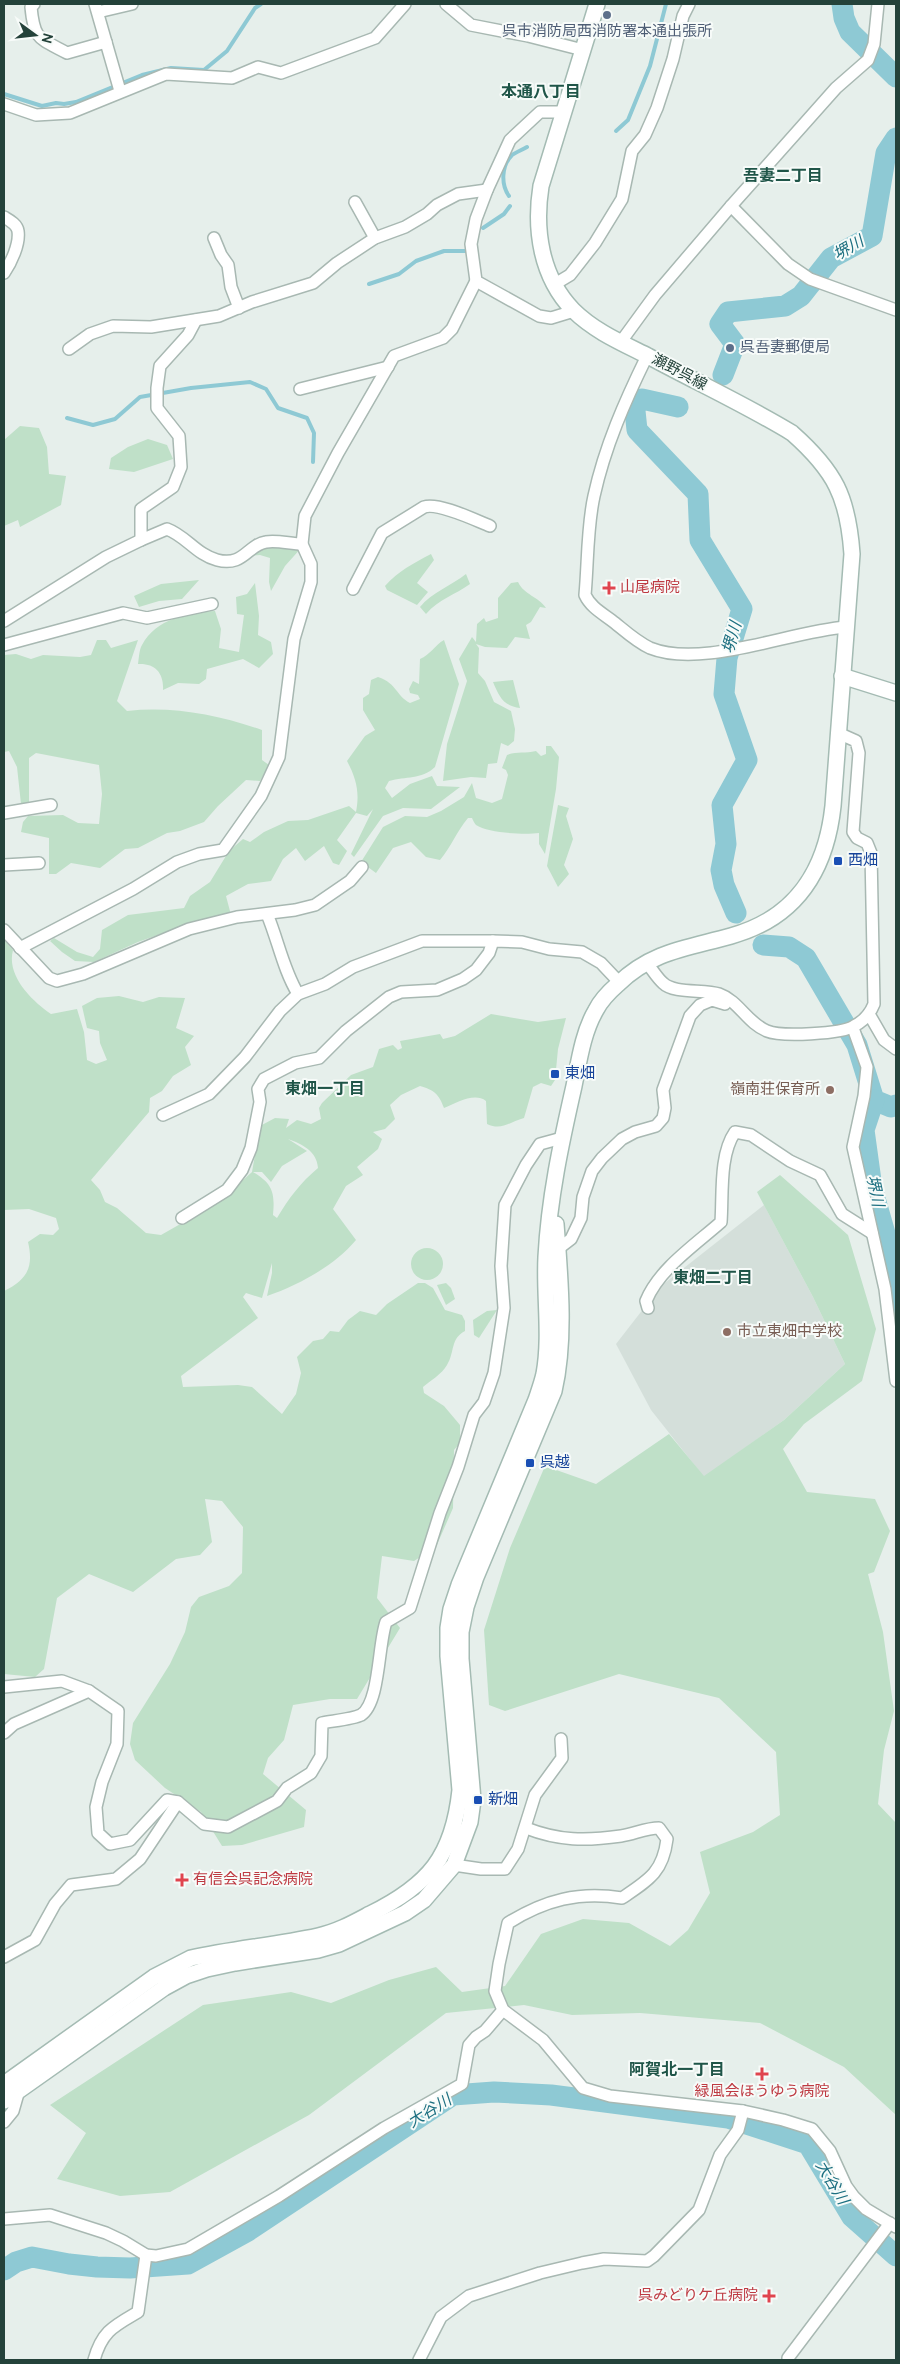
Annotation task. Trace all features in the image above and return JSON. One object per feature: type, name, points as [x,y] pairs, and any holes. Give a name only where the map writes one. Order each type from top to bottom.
[{"type":"street","points":[[34,4],[31,7],[33,26],[38,37],[67,53],[106,42]]},
{"type":"street","points":[[120,92],[97,8],[132,4]]},
{"type":"street","points":[[4,104],[36,115],[70,113],[166,74],[232,78],[258,67],[282,73],[375,38],[405,4]]},
{"type":"street","points":[[446,4],[471,25],[528,36],[583,50]]},
{"type":"street","name":"瀬野呉線","points":[[552,1185],[585,1037],[596,1009],[619,982],[646,962],[679,948],[732,936],[757,927],[779,914],[797,898],[814,876],[824,853],[830,830],[852,554],[849,520],[841,494],[829,471],[815,453],[787,430],[620,343],[574,311],[555,284],[545,260],[539,237],[537,210],[541,186],[597,4]]},
{"type":"street","points":[[555,284],[570,276],[595,243],[622,199],[632,151],[645,134],[657,108],[673,59],[683,16],[689,4]]},
{"type":"street","points":[[620,343],[656,295],[732,206],[836,88],[869,57],[874,44],[878,4]]},
{"type":"street","points":[[20,948],[133,889],[178,862],[199,854],[223,850],[238,830],[260,796],[279,757],[294,639],[310,582],[311,564],[302,544],[305,516],[338,453],[360,418],[394,356],[443,338],[452,329],[476,281],[471,244],[476,219],[510,140],[540,112],[564,112]]},
{"type":"street","points":[[69,348],[90,334],[113,326],[151,327],[219,316],[313,282],[337,263],[375,238],[405,227],[427,214],[437,205],[458,194],[487,190]]},
{"type":"street","points":[[355,202],[375,238]]},
{"type":"street","points":[[732,206],[788,264],[810,279],[896,310]]},
{"type":"street","points":[[4,217],[16,226],[18,232],[11,263],[4,273]]},
{"type":"street","points":[[214,238],[221,255],[228,265],[231,287],[239,308]]},
{"type":"street","points":[[476,281],[539,316],[551,318],[574,311]]},
{"type":"street","points":[[141,540],[141,509],[173,488],[181,467],[179,436],[158,408],[156,388],[160,366],[188,335],[196,320]]},
{"type":"street","points":[[647,356],[621,410],[606,450],[594,498],[585,595],[589,604],[643,644],[673,653],[747,647],[830,628],[846,627]]},
{"type":"street","points":[[300,389],[388,367]]},
{"type":"street","points":[[353,589],[382,534],[424,508],[429,506],[451,511],[490,526]]},
{"type":"street","points":[[4,621],[106,558],[167,529],[175,532],[203,554],[217,560],[232,562],[242,558],[266,542],[302,544]]},
{"type":"street","points":[[4,645],[123,612],[147,618],[212,604]]},
{"type":"street","points":[[842,676],[896,693]]},
{"type":"street","points":[[646,962],[664,984],[672,988],[718,994],[731,1000],[750,1021],[768,1032],[802,1035],[853,1028],[869,1014],[874,1004],[871,853],[867,843],[858,838],[854,832],[859,753],[856,741],[838,733]]},
{"type":"street","points":[[4,813],[51,805]]},
{"type":"street","points":[[4,865],[39,863]]},
{"type":"street","points":[[4,930],[49,978],[57,981],[84,974],[118,961],[189,929],[237,917],[267,914],[315,905],[350,881],[362,867]]},
{"type":"street","points":[[267,914],[278,940],[290,980],[298,994]]},
{"type":"street","points":[[164,1115],[209,1094],[240,1063],[280,1011],[298,994],[325,984],[353,967],[422,941],[522,942],[549,949],[582,952],[601,963],[619,982]]},
{"type":"street","points":[[182,1218],[227,1190],[242,1170],[251,1148],[260,1102],[258,1089],[264,1079],[295,1063],[319,1058],[346,1031],[389,997],[401,992],[437,990],[463,979],[476,970],[489,953],[493,941]]},
{"type":"street","points":[[558,1249],[571,1239],[581,1218],[584,1197],[592,1171],[602,1158],[622,1139],[635,1132],[656,1126],[663,1118],[665,1108],[663,1090],[690,1016],[700,1005],[712,1000],[726,1004],[739,1015],[743,1013]]},
{"type":"street","points":[[869,1014],[884,1040],[896,1049]]},
{"type":"street","points":[[853,1028],[867,1067],[864,1096],[853,1147],[885,1289],[896,1381]]},
{"type":"street","points":[[648,1308],[646,1301],[650,1289],[678,1260],[721,1222],[729,1141],[735,1132],[751,1135],[790,1161],[820,1175],[842,1214],[872,1232]]},
{"type":"street","points":[[4,1687],[62,1681],[89,1692],[118,1711],[117,1744],[102,1782],[96,1807],[98,1833],[110,1844],[130,1840],[167,1800],[178,1802],[204,1824],[228,1828],[277,1801],[287,1788],[311,1773],[321,1756],[322,1723],[361,1715],[370,1704],[376,1687],[381,1636],[386,1622],[410,1608],[474,1415],[484,1402],[494,1373],[504,1308],[501,1266],[505,1205],[526,1164],[540,1144],[562,1138]]},
{"type":"street","points":[[4,2101],[164,1988],[186,1976],[207,1969],[318,1950],[340,1944],[405,1913],[424,1900],[454,1865],[470,1822],[473,1800],[461,1659],[461,1632],[466,1607],[476,1577],[554,1391],[559,1370],[558,1249],[552,1185]]},
{"type":"street","points":[[4,2084],[154,1976],[174,1965],[191,1958],[320,1936],[342,1928],[400,1899],[422,1881],[440,1859],[452,1834],[460,1790],[448,1628],[459,1585],[536,1400],[544,1375],[546,1349],[546,1258],[552,1185]]},
{"type":"street","points":[[4,1733],[14,1724],[89,1692]]},
{"type":"street","points":[[454,1865],[504,1870],[518,1849],[526,1828],[534,1796],[562,1758],[561,1739]]},
{"type":"street","points":[[4,1957],[35,1940],[55,1904],[71,1885],[116,1878],[140,1859],[178,1802]]},
{"type":"street","points":[[526,1828],[547,1836],[569,1840],[622,1836],[659,1828],[667,1839],[665,1857],[652,1878],[622,1898],[599,1894],[556,1900],[526,1911],[508,1923],[498,1964],[495,1991],[502,2010],[542,2040],[583,2088],[610,2096],[743,2111],[784,2120],[812,2129],[830,2151],[846,2186],[854,2197],[866,2209],[893,2225],[788,2357]]},
{"type":"street","points":[[4,2219],[50,2215],[114,2237],[146,2255],[156,2256],[188,2249],[279,2196],[384,2128],[462,2084],[469,2045],[485,2031],[502,2010]]},
{"type":"street","points":[[4,2122],[13,2111],[19,2090]]},
{"type":"street","points":[[419,2360],[441,2317],[469,2296],[540,2273],[582,2263],[604,2259],[647,2261],[654,2256],[699,2210],[720,2155],[738,2130],[743,2111]]},
{"type":"street","points":[[94,2360],[98,2346],[108,2330],[138,2312],[146,2255]]},
{"type":"shaded area","name":"市立東畑中学校","points":[[764,1205],[813,1297],[845,1364],[784,1420],[704,1477],[651,1410],[616,1344],[661,1286]]},
{"type":"green space","points":[[20,426],[39,428],[47,447],[49,474],[66,476],[61,505],[20,527],[18,520],[4,526],[4,440]]},
{"type":"green space","points":[[148,439],[167,445],[173,459],[134,472],[109,469],[111,458],[128,447]]},
{"type":"green space","points":[[267,546],[302,547],[285,566],[271,591],[269,582],[270,558],[260,555],[249,556]]},
{"type":"green space","points":[[431,554],[434,560],[417,583],[428,592],[417,605],[387,590],[385,586],[395,576]]},
{"type":"green space","points":[[466,574],[470,584],[442,601],[426,614],[420,607],[430,597]]},
{"type":"green space","points":[[199,580],[182,599],[159,601],[139,607],[134,596],[161,584]]},
{"type":"green space","points":[[518,582],[524,590],[546,608],[540,607],[531,622],[526,625],[530,639],[515,637],[507,648],[485,647],[476,644],[479,648],[478,673],[485,681],[494,702],[511,711],[515,729],[514,741],[508,746],[501,743],[497,763],[488,764],[486,778],[471,777],[443,781],[447,744],[467,681],[459,659],[472,637],[476,642],[477,624],[484,618],[486,622],[498,618],[498,598],[511,583]]},
{"type":"green space","points":[[255,583],[259,616],[258,635],[271,642],[273,654],[259,668],[243,659],[207,669],[206,679],[199,684],[178,683],[163,690],[162,679],[157,670],[149,665],[138,664],[142,645],[148,636],[164,623],[194,613],[215,611],[221,629],[219,648],[239,652],[244,615],[237,614],[236,597],[247,594]]},
{"type":"green space","points":[[97,640],[106,640],[111,648],[138,640],[117,701],[127,711],[162,710],[196,713],[262,730],[262,760],[269,765],[260,781],[246,780],[204,822],[180,831],[167,833],[138,848],[125,849],[100,868],[71,863],[56,874],[49,874],[49,838],[21,832],[23,822],[28,816],[63,815],[78,823],[99,824],[102,794],[99,765],[36,753],[29,758],[29,802],[21,804],[17,767],[9,751],[4,752],[4,655],[16,654],[31,659],[43,655],[80,657],[91,655]]},
{"type":"green space","points":[[444,640],[459,684],[435,767],[419,776],[389,781],[385,788],[392,798],[410,784],[432,776],[437,786],[460,787],[431,809],[403,808],[383,816],[354,857],[351,854],[373,809],[367,816],[356,813],[337,840],[347,851],[339,865],[333,863],[324,846],[305,861],[296,848],[283,859],[271,881],[248,884],[226,896],[231,915],[183,926],[138,942],[94,962],[75,961],[50,941],[54,938],[77,952],[93,957],[100,949],[102,930],[128,915],[184,908],[190,896],[210,882],[229,851],[243,839],[250,842],[264,832],[288,821],[308,820],[349,806],[356,812],[358,798],[356,785],[347,761],[365,736],[375,730],[363,710],[363,698],[369,694],[371,680],[378,677],[385,680],[393,686],[401,697],[410,703],[420,699],[418,695],[410,693],[409,689],[413,681],[419,684],[420,659]]},
{"type":"green space","points":[[513,680],[520,708],[509,705],[502,700],[493,682]]},
{"type":"green space","points":[[546,746],[551,746],[559,757],[556,789],[545,854],[539,844],[539,833],[497,832],[482,828],[476,825],[472,818],[468,818],[440,860],[426,857],[411,842],[393,848],[376,873],[361,862],[383,827],[405,816],[427,817],[441,811],[464,797],[472,783],[476,798],[492,803],[502,799],[508,775],[506,770],[502,768],[507,755],[536,751],[541,756],[546,754]]},
{"type":"green space","points":[[558,805],[569,808],[566,816],[573,839],[564,865],[569,874],[558,887],[547,866]]},
{"type":"green space","points":[[4,940],[13,950],[13,969],[17,978],[22,987],[36,1002],[51,1014],[77,1009],[84,1032],[87,1060],[96,1064],[107,1060],[100,1043],[99,1031],[87,1028],[82,1006],[97,998],[119,996],[143,1002],[159,997],[185,998],[176,1028],[194,1036],[185,1047],[191,1065],[173,1076],[162,1091],[150,1098],[149,1112],[91,1180],[100,1190],[105,1202],[117,1208],[146,1233],[161,1235],[219,1202],[252,1172],[260,1126],[275,1118],[289,1119],[286,1128],[297,1120],[311,1124],[321,1119],[319,1108],[322,1103],[351,1075],[373,1067],[379,1049],[393,1045],[398,1050],[402,1048],[400,1041],[440,1034],[443,1039],[455,1036],[491,1014],[538,1022],[566,1018],[558,1049],[555,1080],[551,1086],[541,1083],[533,1087],[524,1118],[506,1125],[492,1126],[487,1124],[486,1101],[471,1098],[444,1108],[435,1093],[420,1086],[401,1095],[390,1105],[395,1119],[385,1129],[373,1132],[382,1139],[378,1149],[357,1167],[363,1175],[346,1186],[333,1209],[356,1240],[337,1258],[315,1274],[267,1296],[272,1263],[262,1298],[246,1293],[243,1297],[258,1318],[181,1376],[183,1387],[238,1385],[252,1387],[282,1414],[296,1394],[301,1373],[297,1357],[313,1341],[323,1339],[330,1331],[339,1332],[348,1320],[360,1311],[376,1315],[387,1304],[418,1283],[425,1283],[433,1288],[445,1310],[462,1315],[465,1321],[465,1331],[457,1338],[447,1365],[423,1387],[424,1393],[444,1406],[460,1425],[460,1443],[454,1450],[453,1508],[436,1547],[414,1561],[382,1556],[377,1598],[400,1628],[357,1699],[330,1699],[293,1705],[284,1740],[268,1758],[263,1774],[306,1810],[304,1827],[242,1845],[222,1846],[201,1812],[165,1788],[135,1760],[130,1744],[133,1723],[170,1664],[185,1632],[191,1607],[199,1597],[229,1586],[242,1573],[243,1527],[222,1501],[205,1499],[212,1542],[200,1555],[176,1559],[133,1592],[89,1574],[57,1598],[44,1669],[35,1677],[4,1674],[4,1291],[12,1287],[27,1272],[30,1259],[28,1242],[40,1234],[53,1235],[59,1229],[56,1218],[29,1209],[4,1210]],"holes":[[[288,1139],[308,1149],[315,1157],[318,1168],[295,1191],[277,1218],[273,1215],[274,1201],[269,1185],[253,1172],[262,1172],[271,1182],[282,1166],[307,1151]]]},
{"type":"green space","points":[[780,1175],[848,1235],[876,1329],[862,1381],[804,1424],[783,1449],[807,1492],[875,1499],[890,1531],[874,1572],[868,1574],[883,1632],[894,1711],[884,1750],[878,1804],[896,1823],[896,2115],[844,2067],[760,2023],[640,2013],[572,2015],[524,2005],[446,2013],[309,2115],[170,2192],[120,2196],[57,2179],[86,2133],[50,2105],[203,2005],[291,1992],[331,2003],[389,1980],[436,1967],[462,1992],[505,1986],[541,1934],[583,1919],[629,1923],[670,1946],[688,1930],[710,1893],[700,1852],[753,1832],[780,1815],[776,1752],[719,1698],[619,1674],[505,1711],[489,1705],[484,1630],[510,1548],[545,1466],[596,1484],[669,1434],[704,1476],[784,1420],[845,1364],[813,1297],[757,1192]]},
{"type":"green space","points":[[427,1248],[433,1249],[438,1253],[442,1258],[442,1270],[438,1275],[433,1279],[427,1280],[421,1279],[416,1275],[412,1270],[411,1264],[412,1258],[416,1253],[421,1249]]},
{"type":"green space","points":[[446,1283],[451,1288],[455,1299],[446,1305],[437,1285]]},
{"type":"green space","points":[[497,1310],[479,1338],[474,1335],[473,1320],[487,1311]]},
{"type":"waterway","points":[[4,94],[42,106],[56,103],[64,104],[76,102],[142,75],[171,68],[204,70],[227,51],[255,8],[261,4]]},
{"type":"waterway","points":[[616,131],[628,120],[650,66],[666,4]]},
{"type":"waterway","name":"堺川","points":[[842,4],[844,18],[850,32],[896,77]]},
{"type":"waterway","name":"堺川","points":[[723,375],[735,344],[720,324],[728,312],[785,306],[801,296],[831,258],[872,236],[886,153],[896,138]]},
{"type":"waterway","points":[[509,196],[506,192],[503,176],[508,159],[527,147]]},
{"type":"waterway","points":[[483,228],[504,214],[510,206]]},
{"type":"waterway","points":[[369,284],[399,274],[416,261],[444,251],[467,251]]},
{"type":"waterway","points":[[67,418],[93,425],[115,419],[140,397],[191,388],[250,382],[266,389],[278,408],[307,418],[314,433],[313,462]]},
{"type":"waterway","name":"堺川","points":[[678,407],[642,399],[634,401],[637,430],[698,494],[700,540],[742,609],[727,658],[724,694],[747,760],[722,805],[726,844],[721,870],[724,885],[736,913]]},
{"type":"waterway","name":"堺川","points":[[763,945],[789,947],[806,958],[857,1045],[874,1100],[891,1107],[896,1105]]},
{"type":"waterway","name":"堺川","points":[[874,1100],[864,1130],[872,1188],[888,1244],[896,1312]]},
{"type":"waterway","name":"大谷川","points":[[4,2270],[16,2262],[32,2257],[97,2267],[130,2268],[188,2264],[248,2231],[453,2095],[494,2092],[551,2095],[728,2118],[808,2144],[852,2217],[896,2256]]},
{"type":"place","name":"呉市消防局西消防署本通出張所","points":[[607,15]]},
{"type":"place","name":"呉吾妻郵便局","points":[[730,348]]},
{"type":"place","name":"山尾病院","points":[[609,588]]},
{"type":"place","name":"西畑","points":[[838,861]]},
{"type":"place","name":"東畑","points":[[555,1074]]},
{"type":"place","name":"嶺南荘保育所","points":[[830,1090]]},
{"type":"place","name":"市立東畑中学校","points":[[727,1332]]},
{"type":"place","name":"呉越","points":[[530,1463]]},
{"type":"place","name":"新畑","points":[[478,1800]]},
{"type":"place","name":"有信会呉記念病院","points":[[182,1880]]},
{"type":"place","name":"緑風会ほうゆう病院","points":[[762,2074]]},
{"type":"place","name":"呉みどりケ丘病院","points":[[769,2296]]},
{"type":"district","name":"本通八丁目","points":[[541,93]]},
{"type":"district","name":"吾妻二丁目","points":[[783,177]]},
{"type":"district","name":"東畑一丁目","points":[[325,1090]]},
{"type":"district","name":"東畑二丁目","points":[[713,1279]]},
{"type":"district","name":"阿賀北一丁目","points":[[677,2071]]}]
